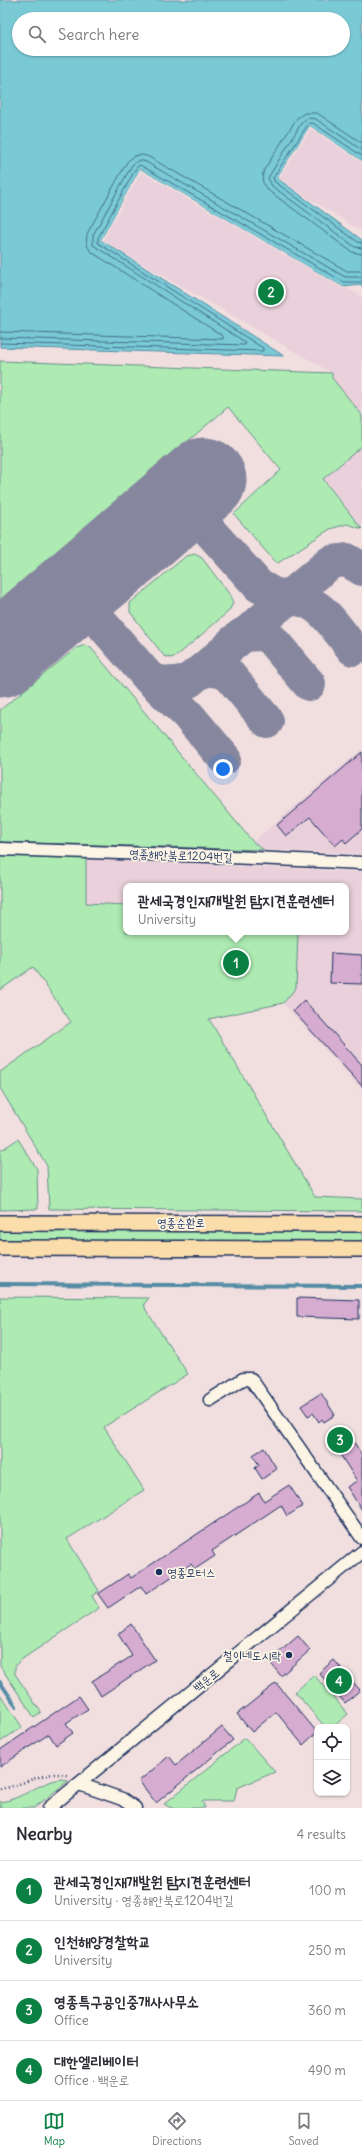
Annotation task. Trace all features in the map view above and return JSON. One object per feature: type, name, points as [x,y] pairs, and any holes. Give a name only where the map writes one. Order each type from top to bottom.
[{"type":"main road","name":"영종순환로","points":[[0,1222],[362,1224]]},
{"type":"main road","points":[[0,1248],[362,1249]]},
{"type":"street","name":"영종해안북로1204번길","points":[[0,849],[362,863]]},
{"type":"street","points":[[210,1400],[243,1379],[251,1379],[362,1538]]},
{"type":"street","name":"백운로","points":[[49,1808],[362,1552]]},
{"type":"street","points":[[79,1784],[122,1799],[135,1808]]},
{"type":"path","points":[[0,1789],[18,1785],[47,1774],[66,1775],[79,1784]]},
{"type":"shaded area","points":[[310,126],[362,161],[362,232],[277,178]]},
{"type":"shaded area","points":[[140,169],[362,297],[362,415],[332,378],[332,373],[101,240]]},
{"type":"shaded area","points":[[362,446],[362,527],[323,479]]},
{"type":"shaded area","points":[[362,749],[362,854],[264,850],[253,842]]},
{"type":"shaded area","points":[[0,854],[362,872],[362,1090],[283,1003],[196,1021]]},
{"type":"green space","points":[[0,361],[332,373],[332,378],[362,415],[362,446],[323,479],[362,529],[347,524],[330,529],[278,563],[274,561],[234,514],[281,470],[228,407],[0,601]]},
{"type":"green space","points":[[195,554],[202,558],[230,595],[233,603],[229,611],[178,655],[171,658],[164,656],[130,612],[130,603],[186,556]]},
{"type":"green space","points":[[86,645],[91,648],[253,842],[264,850],[0,842],[0,710],[76,648]]},
{"type":"green space","points":[[0,854],[86,858],[86,903],[123,905],[123,935],[298,935],[296,988],[283,1003],[209,1019],[315,1197],[362,1199],[362,1211],[49,1209],[47,1166],[0,1088],[0,1072],[71,1022],[33,967],[0,990]]},
{"type":"green space","points":[[18,1139],[37,1169],[38,1209],[0,1210],[0,1151]]},
{"type":"green space","points":[[0,1228],[362,1229],[362,1243],[0,1242]]},
{"type":"green space","points":[[0,1297],[149,1298],[144,1304],[146,1310],[188,1374],[104,1427],[144,1490],[67,1539],[99,1591],[92,1596],[99,1608],[19,1661],[15,1667],[15,1674],[41,1712],[34,1717],[0,1666]]},
{"type":"green space","points":[[314,1675],[348,1714],[336,1724],[322,1724],[295,1692]]},
{"type":"green space","points":[[0,1694],[22,1727],[0,1742]]},
{"type":"green space","points":[[245,1738],[275,1772],[237,1788],[234,1801],[202,1801],[205,1808],[171,1808],[164,1804]]},
{"type":"green space","points":[[62,1779],[68,1781],[34,1808],[0,1808],[0,1802],[16,1798],[54,1780]]},
{"type":"water","points":[[0,0],[362,0],[362,161],[310,126],[277,178],[362,240],[362,285],[343,287],[140,169],[101,240],[284,356],[0,347]]},
{"type":"pier","points":[[310,126],[362,161],[362,163],[311,129],[279,178],[301,193],[277,178]]},
{"type":"pier","points":[[140,169],[347,288],[342,288],[141,172],[103,240],[140,263],[101,240]]},
{"type":"building","points":[[362,752],[362,829],[346,843],[343,839],[335,846],[310,817],[286,836],[277,825]]},
{"type":"building","points":[[331,953],[362,955],[362,984],[330,983]]},
{"type":"building","points":[[304,1000],[362,1065],[362,1086],[293,1011]]},
{"type":"building","points":[[297,1298],[359,1300],[359,1319],[297,1317]]},
{"type":"building","points":[[321,1393],[335,1415],[324,1422],[322,1419],[319,1422],[313,1413],[308,1416],[301,1406]]},
{"type":"building","points":[[347,1431],[362,1455],[362,1510],[347,1487],[357,1481],[331,1440]]},
{"type":"building","points":[[264,1448],[277,1469],[262,1479],[255,1468],[259,1465],[253,1455]]},
{"type":"building","points":[[289,1485],[303,1506],[287,1516],[281,1505],[212,1551],[215,1556],[195,1569],[191,1564],[146,1594],[141,1586],[108,1608],[98,1594],[128,1574],[131,1578],[259,1493],[264,1501]]},
{"type":"building","points":[[131,1624],[155,1660],[101,1696],[92,1681],[132,1656],[118,1634]]},
{"type":"building","points":[[298,1636],[310,1650],[281,1676],[269,1661]]},
{"type":"building","points":[[334,1660],[360,1690],[345,1703],[319,1673]]},
{"type":"building","points":[[276,1683],[314,1728],[314,1735],[303,1745],[276,1712],[252,1732],[237,1714]]},
{"type":"building","points":[[79,1696],[88,1709],[66,1723],[73,1733],[56,1745],[49,1734],[0,1767],[0,1750]]},
{"type":"building","points":[[222,1727],[233,1740],[156,1803],[139,1781],[169,1756],[176,1765]]},
{"type":"waterway","points":[[0,1284],[362,1286]]},
{"type":"waterway","points":[[0,1682],[16,1706]]},
{"type":"taxiway","points":[[167,512],[180,511],[196,516],[259,586],[277,596],[289,595]]},
{"type":"taxiway","points":[[150,679],[170,683],[180,683],[190,680],[331,562],[347,560],[362,569]]},
{"type":"taxiway","points":[[74,592],[150,679],[187,714],[224,758]]},
{"type":"taxiway","points":[[283,600],[295,599],[306,601],[315,606],[324,613],[353,649]]},
{"type":"taxiway","points":[[232,643],[242,635],[262,634],[271,639],[309,684]]},
{"type":"taxiway","points":[[189,681],[198,673],[203,671],[213,670],[224,672],[229,675],[267,721]]},
{"type":"runway","points":[[0,655],[204,480]]},
{"type":"place","name":"인천해양경찰학교","points":[[271,292]]},
{"type":"place","name":"관세국경인재개발원 탐지견훈련센터","points":[[236,963]]},
{"type":"place","name":"영종특구공인중개사사무소","points":[[340,1440]]},
{"type":"place","name":"영종모터스","points":[[159,1572]]},
{"type":"place","name":"철이네도시락","points":[[289,1655]]},
{"type":"place","name":"대한엘리베이터","points":[[339,1681]]}]
